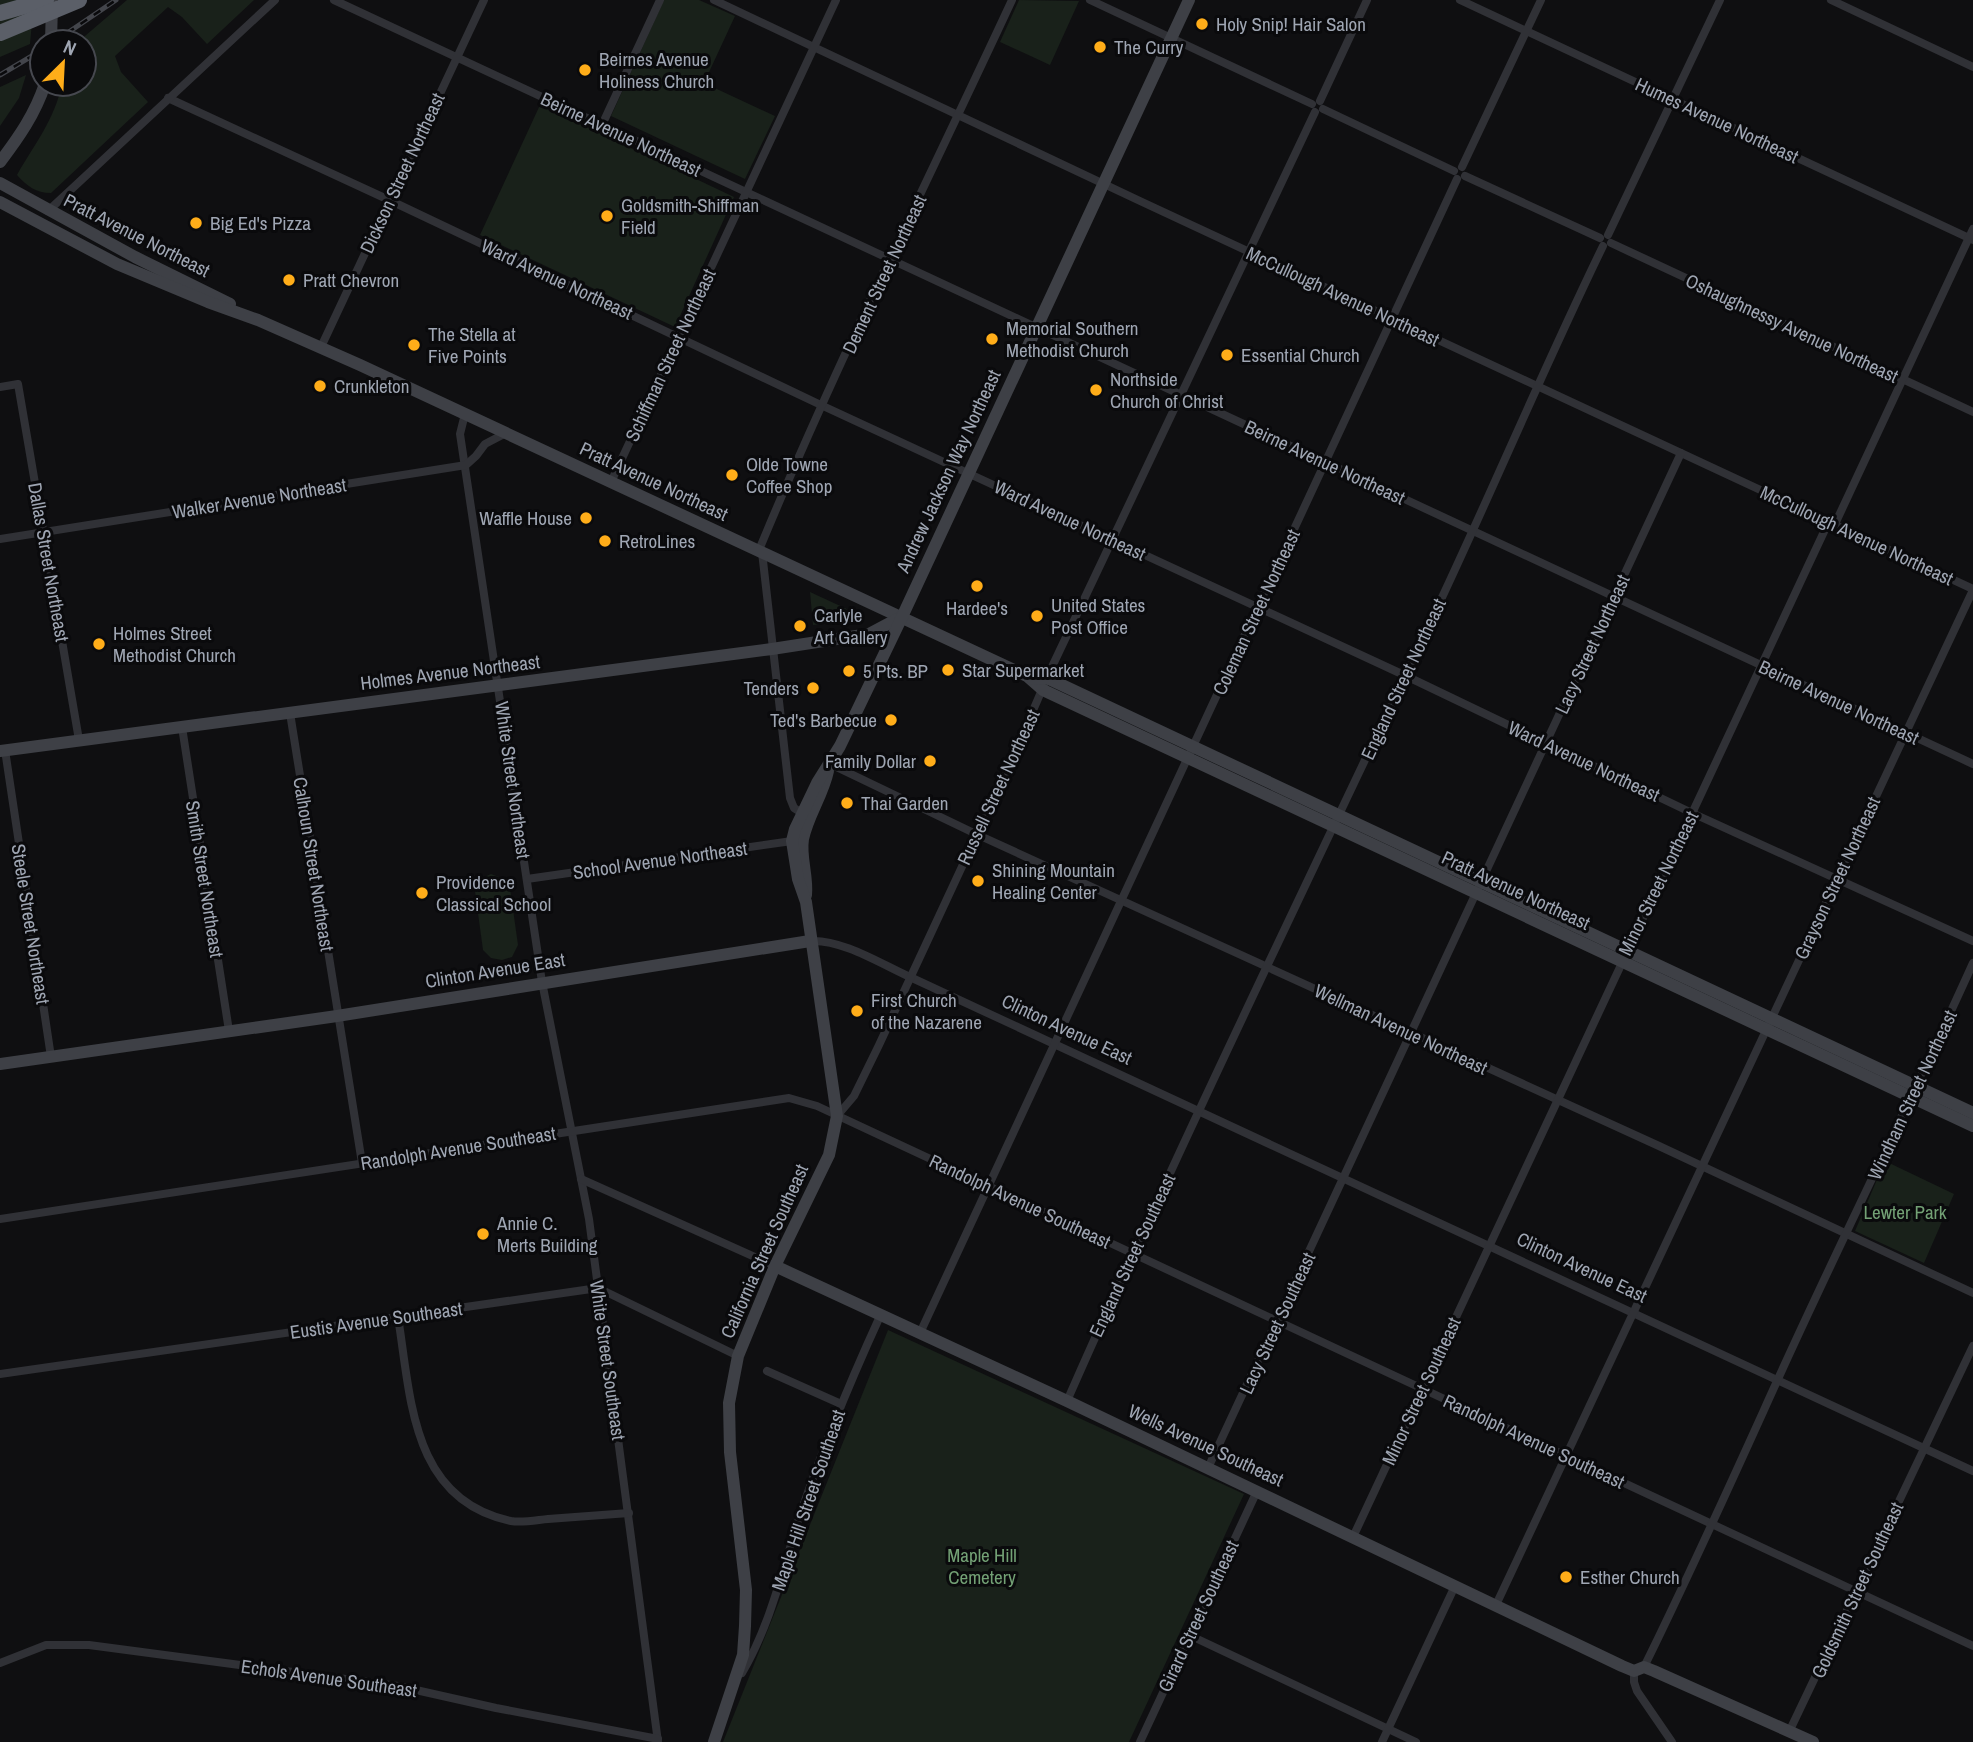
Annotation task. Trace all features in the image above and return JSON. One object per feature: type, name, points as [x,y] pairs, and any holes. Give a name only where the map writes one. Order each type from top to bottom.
[{"type":"highway","points":[[0,13],[46,0]]},
{"type":"highway","points":[[0,33],[79,0]]},
{"type":"main road","points":[[51,28],[52,0]]},
{"type":"main road","name":"Andrew Jackson Way Northeast","points":[[792,841],[802,813],[830,764],[902,617],[1189,0]]},
{"type":"main road","points":[[0,162],[23,131],[40,98]]},
{"type":"main road","name":"Pratt Avenue Northeast","points":[[0,183],[48,211],[215,295],[258,320]]},
{"type":"main road","name":"Pratt Avenue Northeast","points":[[0,202],[117,264],[321,347],[1336,820],[1479,888],[1621,961],[1768,1023]]},
{"type":"main road","name":"Holmes Avenue Northeast","points":[[3,751],[772,649],[867,634],[902,617]]},
{"type":"main road","points":[[810,940],[803,838],[825,786],[830,764]]},
{"type":"main road","points":[[792,841],[798,879],[806,902]]},
{"type":"main road","name":"Pratt Avenue Northeast","points":[[1479,888],[1627,949],[1768,1023],[1914,1092],[1973,1126]]},
{"type":"main road","name":"Clinton Avenue East","points":[[0,1064],[337,1016],[810,940]]},
{"type":"main road","name":"California Street Southeast","points":[[714,1742],[743,1655],[746,1590],[730,1452],[729,1403],[738,1356],[775,1266],[829,1155],[837,1116],[810,940]]},
{"type":"main road","name":"Pratt Avenue Northeast","points":[[1914,1092],[1973,1113]]},
{"type":"main road","name":"Wells Avenue Southeast","points":[[775,1266],[1067,1401],[1454,1588],[1813,1742]]},
{"type":"street","points":[[48,211],[275,0]]},
{"type":"street","name":"Beirne Avenue Northeast","points":[[334,0],[1973,764]]},
{"type":"street","name":"Dickson Street Northeast","points":[[321,347],[484,0]]},
{"type":"street","points":[[602,125],[660,0]]},
{"type":"street","name":"McCullough Avenue Northeast","points":[[714,0],[1249,253],[1973,589]]},
{"type":"street","name":"Schiffman Street Northeast","points":[[611,482],[836,0]]},
{"type":"street","name":"Dement Street Northeast","points":[[802,813],[794,808],[790,798],[760,551],[822,406],[1012,0]]},
{"type":"street","name":"Oshaughnessy Avenue Northeast","points":[[1090,0],[1973,412]]},
{"type":"street","name":"Russell Street Northeast","points":[[837,1116],[854,1096],[879,1045],[1045,684],[1367,0]]},
{"type":"street","name":"Humes Avenue Northeast","points":[[1460,0],[1972,236]]},
{"type":"street","name":"Coleman Street Northeast","points":[[920,1332],[1541,0]]},
{"type":"street","name":"England Street Northeast","points":[[1199,1111],[1720,0]]},
{"type":"street","points":[[1831,0],[1973,67]]},
{"type":"street","name":"Ward Avenue Northeast","points":[[168,98],[822,406],[1404,675],[1692,813],[1973,941]]},
{"type":"street","name":"Minor Street Northeast","points":[[1488,1245],[1761,665],[1972,236]]},
{"type":"street","name":"Dallas Street Northeast","points":[[0,387],[18,384],[79,740]]},
{"type":"street","name":"White Street Northeast","points":[[465,414],[460,435],[542,982]]},
{"type":"street","points":[[466,465],[485,444],[506,433]]},
{"type":"street","name":"Lacy Street Northeast","points":[[1344,1178],[1681,453]]},
{"type":"street","name":"Walker Avenue Northeast","points":[[0,539],[466,465]]},
{"type":"street","name":"Grayson Street Northeast","points":[[1496,1607],[1973,589]]},
{"type":"street","name":"Calhoun Street Northeast","points":[[290,713],[362,1163]]},
{"type":"street","name":"Smith Street Northeast","points":[[182,727],[229,1031]]},
{"type":"street","name":"Steele Street Northeast","points":[[3,751],[51,1057]]},
{"type":"street","name":"Wellman Avenue Northeast","points":[[830,764],[976,834],[1973,1293]]},
{"type":"street","name":"School Avenue Northeast","points":[[527,879],[792,841]]},
{"type":"street","name":"Clinton Avenue East","points":[[810,940],[838,944],[1973,1471]]},
{"type":"street","name":"Windham Street Northeast","points":[[1639,1669],[1712,1525],[1973,963]]},
{"type":"street","name":"White Street Southeast","points":[[542,982],[581,1179],[598,1288],[658,1741]]},
{"type":"street","name":"Randolph Avenue Southeast","points":[[0,1219],[789,1098],[817,1106],[1973,1646]]},
{"type":"street","name":"England Street Southeast","points":[[1067,1401],[1199,1111]]},
{"type":"street","name":"Lacy Street Southeast","points":[[1208,1468],[1344,1178]]},
{"type":"street","name":"Wells Avenue Southeast","points":[[581,1179],[775,1266]]},
{"type":"street","name":"Minor Street Southeast","points":[[1353,1537],[1488,1245]]},
{"type":"street","points":[[598,1288],[738,1356]]},
{"type":"street","name":"Eustis Avenue Southeast","points":[[0,1374],[598,1288]]},
{"type":"street","name":"Maple Hill Street Southeast","points":[[734,1685],[752,1655],[841,1404],[881,1314]]},
{"type":"street","points":[[398,1317],[411,1406],[425,1452],[458,1499],[484,1513],[513,1522],[629,1513]]},
{"type":"street","name":"Goldsmith Street Southeast","points":[[1789,1732],[1973,1346]]},
{"type":"street","points":[[767,1370],[841,1404]]},
{"type":"street","name":"Girard Street Southeast","points":[[1140,1742],[1256,1491]]},
{"type":"street","points":[[1382,1742],[1454,1588]]},
{"type":"street","points":[[1189,1635],[1416,1742]]},
{"type":"street","name":"Echols Avenue Southeast","points":[[0,1663],[46,1645],[89,1646],[398,1686],[658,1741]]},
{"type":"street","points":[[1639,1669],[1634,1682],[1637,1691],[1672,1742]]},
{"type":"green space","points":[[0,0],[34,0],[31,28],[28,28],[28,45],[0,57]]},
{"type":"green space","points":[[127,0],[254,0],[207,44],[182,17],[168,7],[115,56],[121,72],[148,102],[51,193],[36,190],[17,175],[49,121],[59,98],[98,98],[98,28],[94,28]]},
{"type":"green space","points":[[664,0],[699,0],[735,16],[704,83],[775,116],[745,179],[611,116]]},
{"type":"green space","points":[[1019,0],[1079,1],[1050,65],[1000,42]]},
{"type":"green space","points":[[26,75],[19,98],[0,126],[0,87]]},
{"type":"green space","name":"Goldsmith-Shiffman Field","points":[[540,105],[734,197],[675,327],[480,235]]},
{"type":"green space","points":[[810,592],[862,616],[863,619],[813,625]]},
{"type":"green space","points":[[491,874],[504,879],[510,888],[518,945],[512,957],[502,960],[491,958],[483,950],[475,891],[480,879]]},
{"type":"green space","name":"Lewter Park","points":[[1885,1161],[1954,1194],[1924,1263],[1855,1231]]},
{"type":"green space","name":"Maple Hill Cemetery","points":[[888,1330],[1244,1494],[1129,1742],[723,1742]]},
{"type":"railway","points":[[75,28],[116,0]]},
{"type":"railway","points":[[0,75],[28,58]]},
{"type":"place","name":"Holy Snip! Hair Salon","points":[[1202,24]]},
{"type":"place","name":"The Curry","points":[[1100,47]]},
{"type":"place","name":"Beirnes Avenue Holiness Church","points":[[585,70]]},
{"type":"place","name":"Goldsmith-Shiffman Field","points":[[607,216]]},
{"type":"place","name":"Big Ed's Pizza","points":[[196,223]]},
{"type":"place","name":"Pratt Chevron","points":[[289,280]]},
{"type":"place","name":"Memorial Southern Methodist Church","points":[[992,339]]},
{"type":"place","name":"The Stella at Five Points","points":[[414,345]]},
{"type":"place","name":"Essential Church","points":[[1227,355]]},
{"type":"place","name":"Crunkleton","points":[[320,386]]},
{"type":"place","name":"Northside Church of Christ","points":[[1096,390]]},
{"type":"place","name":"Olde Towne Coffee Shop","points":[[732,475]]},
{"type":"place","name":"Waffle House","points":[[586,518]]},
{"type":"place","name":"RetroLines","points":[[605,541]]},
{"type":"place","name":"Hardee's","points":[[977,586]]},
{"type":"place","name":"United States Post Office","points":[[1037,616]]},
{"type":"place","name":"Carlyle Art Gallery","points":[[800,626]]},
{"type":"place","name":"Holmes Street Methodist Church","points":[[99,644]]},
{"type":"place","name":"Star Supermarket","points":[[948,670]]},
{"type":"place","name":"5 Pts. BP","points":[[849,671]]},
{"type":"place","name":"Tenders","points":[[813,688]]},
{"type":"place","name":"Ted's Barbecue","points":[[891,720]]},
{"type":"place","name":"Family Dollar","points":[[930,761]]},
{"type":"place","name":"Thai Garden","points":[[847,803]]},
{"type":"place","name":"Shining Mountain Healing Center","points":[[978,881]]},
{"type":"place","name":"Providence Classical School","points":[[422,893]]},
{"type":"place","name":"First Church of the Nazarene","points":[[857,1011]]},
{"type":"place","name":"Annie C. Merts Building","points":[[483,1234]]},
{"type":"place","name":"Esther Church","points":[[1566,1577]]}]
